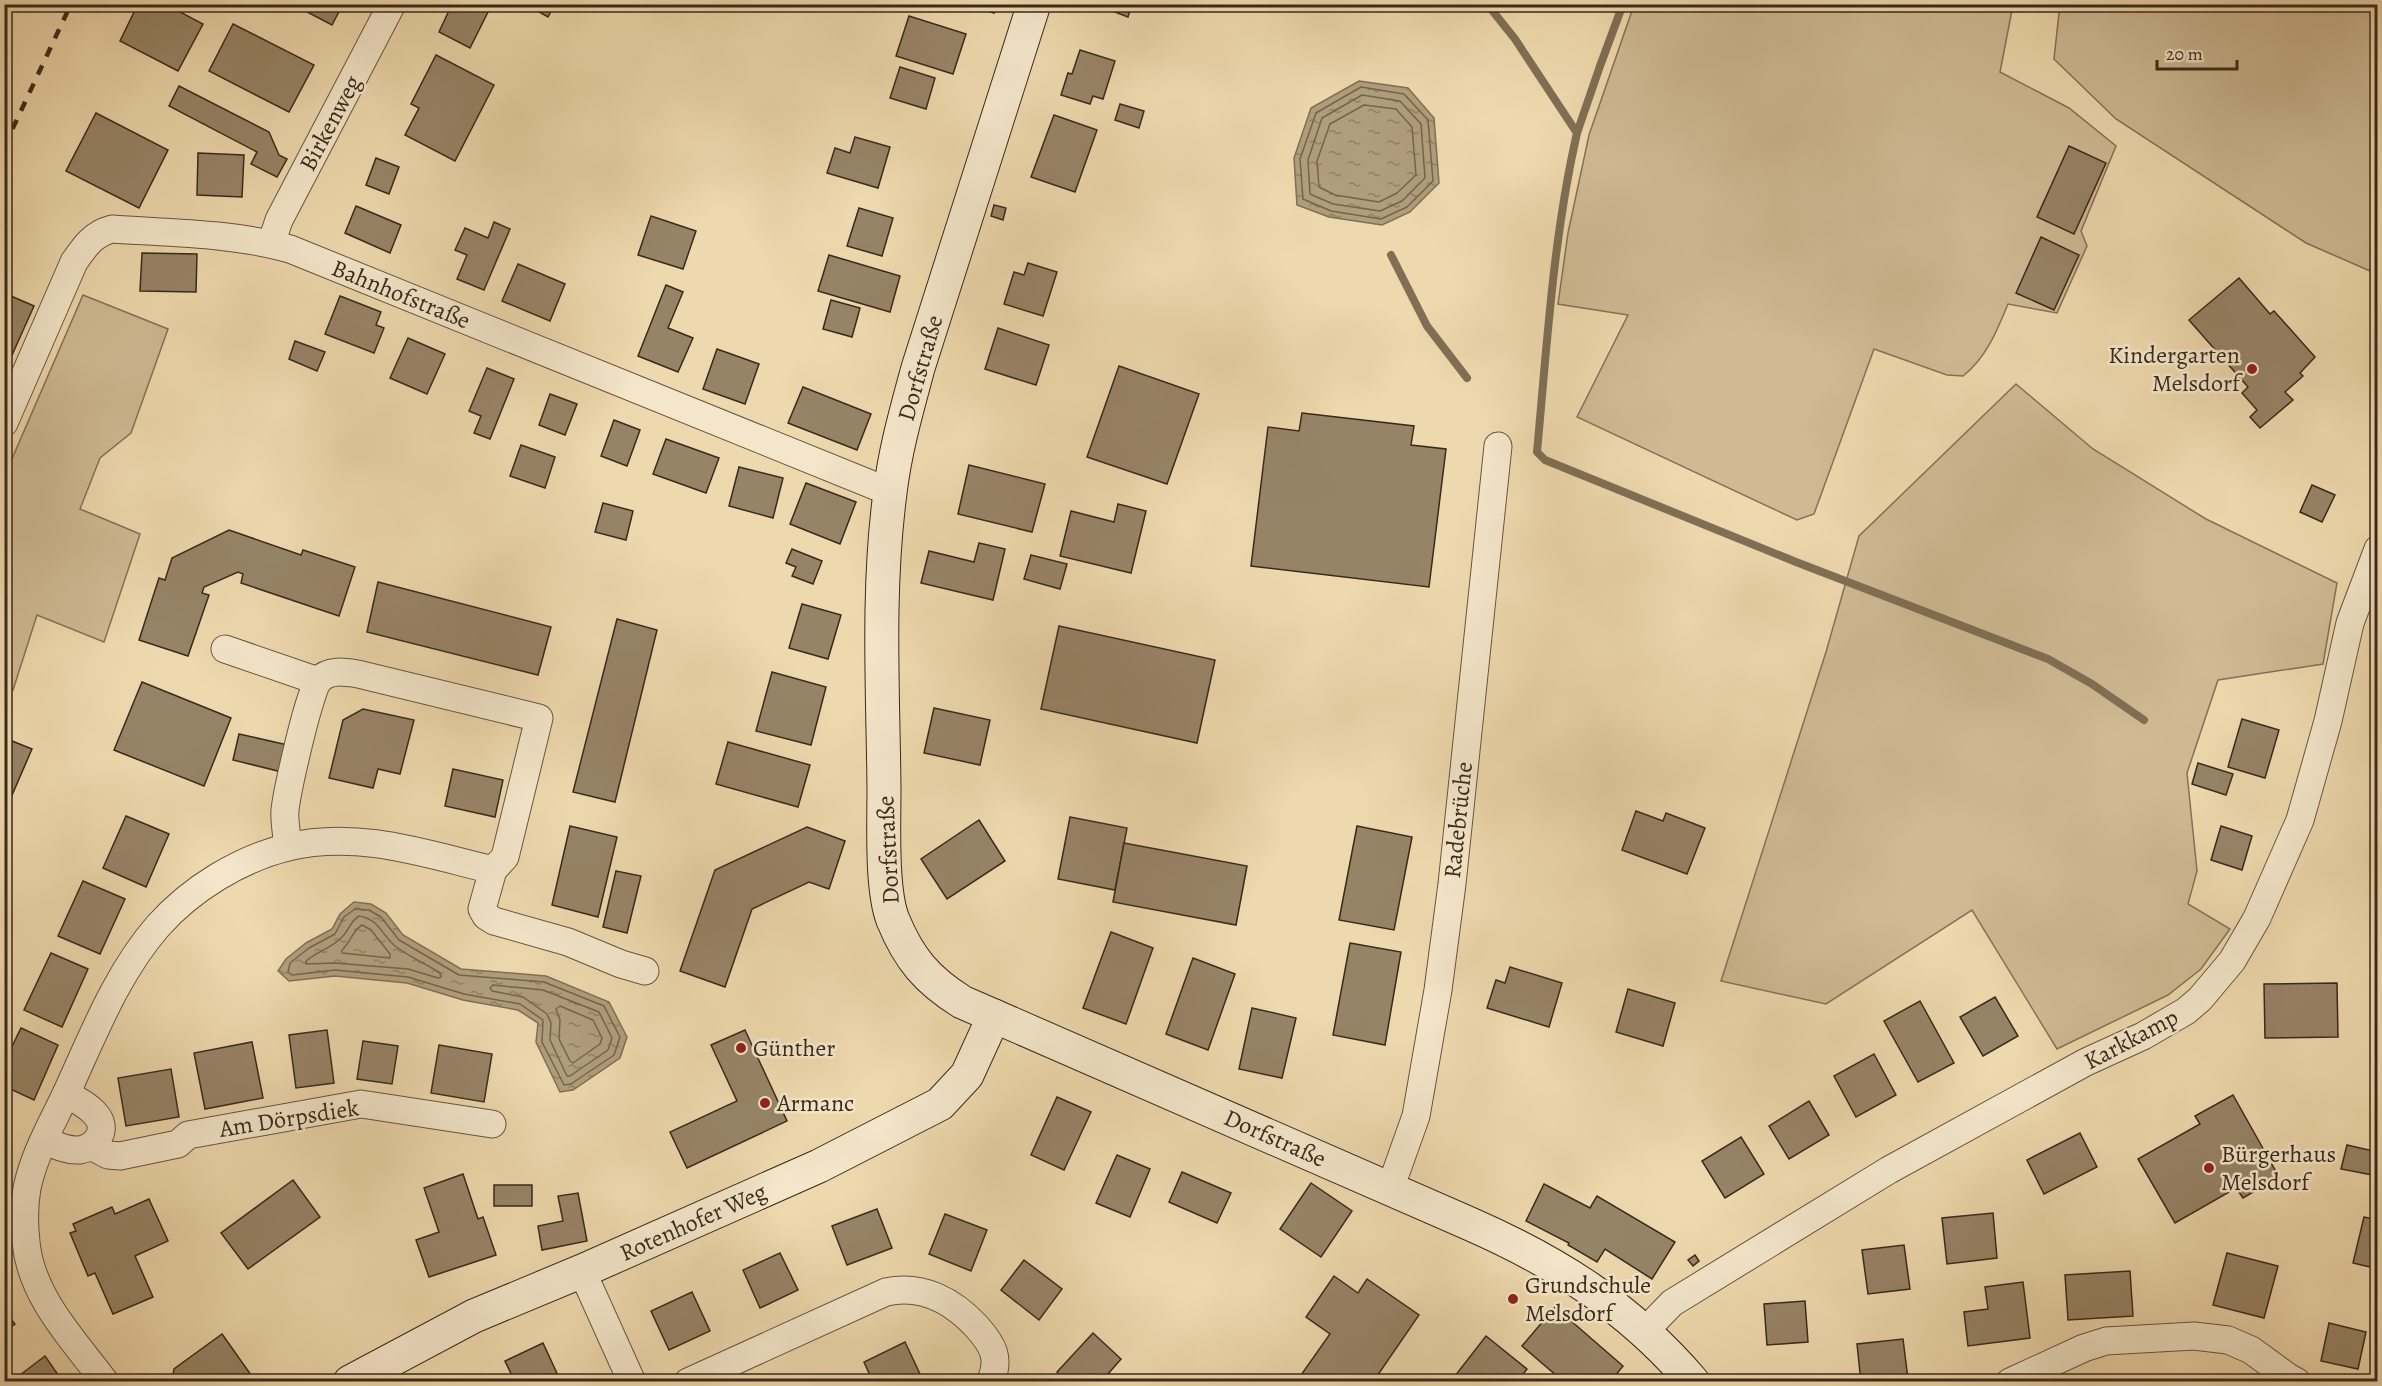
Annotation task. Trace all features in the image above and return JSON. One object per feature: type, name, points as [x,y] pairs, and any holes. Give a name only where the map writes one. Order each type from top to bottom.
[{"type":"street","name":"Birkenweg","points":[[271,244],[279,220],[392,4]]},
{"type":"street","name":"Dorfstraße","points":[[1034,4],[918,368],[905,416],[890,492],[881,639],[885,844],[892,919],[919,967],[962,1002],[1484,1230],[1581,1281],[1616,1306],[1673,1358],[1693,1382]]},
{"type":"street","name":"Bahnhofstraße","points":[[4,423],[74,262],[88,241],[101,231],[112,229],[206,235],[271,244],[325,263],[890,492]]},
{"type":"street","name":"Radebrüche","points":[[1390,1189],[1416,1116],[1438,990],[1452,884],[1498,446]]},
{"type":"street","name":"Karkkamp","points":[[1645,1332],[1672,1303],[1889,1170],[2086,1062],[2143,1036],[2186,1011],[2200,999],[2232,961],[2257,918],[2300,820],[2326,732],[2350,623],[2378,549]]},
{"type":"street","points":[[225,649],[318,681]]},
{"type":"street","points":[[288,847],[285,813],[287,795],[310,700],[318,681],[329,673],[358,674],[539,718],[505,857],[493,870],[482,909],[486,916],[494,921],[568,942],[621,964],[645,971]]},
{"type":"street","points":[[105,1382],[46,1303],[32,1269],[26,1244],[26,1202],[28,1187],[44,1140],[66,1094],[119,984],[159,925],[201,888],[229,870],[288,847],[317,842],[378,843],[493,870]]},
{"type":"street","name":"Rotenhofer Weg","points":[[350,1382],[474,1316],[819,1166],[940,1104],[967,1075],[994,1016]]},
{"type":"street","points":[[66,1094],[90,1108],[98,1116],[101,1127],[99,1138],[91,1146]]},
{"type":"street","name":"Am Dörpsdiek","points":[[44,1140],[66,1149],[80,1150],[91,1146],[108,1155],[120,1155],[178,1144],[188,1135],[361,1104],[492,1124]]},
{"type":"street","points":[[582,1271],[632,1382]]},
{"type":"street","points":[[688,1382],[886,1292],[897,1290],[934,1296],[966,1316],[992,1346],[996,1357],[990,1382]]},
{"type":"street","points":[[2010,1382],[2084,1348],[2106,1341],[2194,1336],[2228,1340],[2251,1350],[2291,1380]]},
{"type":"shaded area","points":[[2060,4],[2377,5],[2377,274],[2306,243],[2116,119],[2054,59]]},
{"type":"shaded area","points":[[1634,5],[2013,5],[2000,72],[2069,108],[2116,146],[2081,231],[2087,246],[2057,313],[2008,304],[1984,352],[1963,376],[1947,375],[1874,349],[1814,514],[1797,520],[1577,417],[1628,315],[1558,304],[1568,233],[1589,135]]},
{"type":"shaded area","points":[[83,295],[168,329],[131,433],[100,458],[80,509],[140,534],[104,642],[37,615],[13,690],[4,687],[5,475]]},
{"type":"shaded area","points":[[2016,384],[2093,449],[2206,519],[2337,583],[2323,664],[2218,680],[2187,773],[2197,871],[2188,904],[2230,929],[2201,969],[2168,995],[2057,1049],[1972,910],[1826,1004],[1721,981],[1826,652],[1859,536]]},
{"type":"water","points":[[1359,81],[1408,88],[1434,118],[1439,183],[1410,212],[1382,225],[1329,217],[1297,205],[1294,158],[1311,108]]},
{"type":"water","points":[[354,902],[371,904],[386,913],[403,935],[461,969],[546,976],[609,1002],[627,1037],[620,1058],[573,1090],[560,1092],[536,1042],[538,1023],[518,1010],[463,1000],[407,983],[335,976],[289,981],[278,971],[286,959],[306,943],[332,929],[340,914]]},
{"type":"water","points":[[2203,1375],[2219,1381],[2184,1381],[2188,1377]]},
{"type":"building","points":[[138,4],[165,4],[203,24],[178,71],[120,41]]},
{"type":"building","points":[[292,4],[343,4],[332,25]]},
{"type":"building","points":[[452,4],[461,9],[464,4],[483,4],[490,8],[470,48],[439,32]]},
{"type":"building","points":[[525,4],[555,4],[548,17]]},
{"type":"building","points":[[965,4],[997,4],[994,13]]},
{"type":"building","points":[[1094,4],[1132,4],[1128,17]]},
{"type":"building","points":[[909,16],[966,34],[953,74],[896,56]]},
{"type":"building","points":[[233,24],[314,65],[289,112],[209,71]]},
{"type":"building","points":[[1080,50],[1115,61],[1103,99],[1093,96],[1090,104],[1061,95],[1068,73],[1072,74]]},
{"type":"building","points":[[436,55],[494,85],[455,161],[405,135],[419,108],[411,104]]},
{"type":"building","points":[[900,67],[935,78],[926,109],[890,98]]},
{"type":"building","points":[[179,86],[269,132],[279,155],[287,159],[277,177],[251,164],[257,152],[169,106]]},
{"type":"building","points":[[1120,104],[1144,111],[1139,128],[1115,120]]},
{"type":"building","points":[[96,113],[168,150],[139,208],[66,171]]},
{"type":"building","points":[[1054,115],[1097,130],[1075,192],[1031,177]]},
{"type":"building","points":[[855,137],[890,147],[878,188],[827,173],[835,148],[850,153]]},
{"type":"building","points":[[2069,146],[2106,163],[2074,234],[2037,217]]},
{"type":"building","points":[[198,153],[244,155],[242,197],[197,195]]},
{"type":"building","points":[[376,158],[399,167],[389,194],[366,185]]},
{"type":"building","points":[[994,205],[1006,208],[1003,220],[991,216]]},
{"type":"building","points":[[356,206],[401,225],[390,253],[345,233]]},
{"type":"building","points":[[859,208],[893,218],[882,256],[847,246]]},
{"type":"building","points":[[651,216],[696,231],[683,269],[638,255]]},
{"type":"building","points":[[494,222],[510,229],[484,290],[457,279],[467,255],[455,250],[465,228],[488,238]]},
{"type":"building","points":[[2041,237],[2079,255],[2054,310],[2016,293]]},
{"type":"building","points":[[142,253],[197,254],[196,292],[140,291]]},
{"type":"building","points":[[829,255],[900,276],[890,312],[818,291]]},
{"type":"building","points":[[1028,263],[1057,272],[1043,316],[1004,304],[1014,272],[1024,275]]},
{"type":"building","points":[[518,264],[565,284],[550,321],[502,301]]},
{"type":"building","points":[[2239,278],[2270,314],[2274,311],[2315,357],[2300,373],[2303,376],[2285,392],[2293,400],[2260,428],[2250,417],[2257,410],[2242,393],[2248,387],[2189,320]]},
{"type":"building","points":[[666,285],[683,292],[668,328],[693,338],[678,372],[638,356]]},
{"type":"building","points":[[4,293],[34,306],[4,373]]},
{"type":"building","points":[[340,296],[381,312],[376,325],[384,328],[374,353],[325,334]]},
{"type":"building","points":[[831,300],[860,308],[852,337],[823,329]]},
{"type":"building","points":[[998,328],[1049,345],[1036,385],[985,369]]},
{"type":"building","points":[[2378,336],[2378,354],[2370,350]]},
{"type":"building","points":[[408,338],[445,354],[427,394],[390,378]]},
{"type":"building","points":[[295,341],[325,352],[317,371],[289,359]]},
{"type":"building","points":[[717,349],[759,364],[745,404],[703,389]]},
{"type":"building","points":[[1119,366],[1199,394],[1167,484],[1087,457]]},
{"type":"building","points":[[487,368],[514,379],[490,439],[474,433],[481,416],[469,411]]},
{"type":"building","points":[[803,387],[871,414],[857,450],[788,423]]},
{"type":"building","points":[[550,394],[577,404],[565,435],[539,425]]},
{"type":"building","points":[[1302,413],[1414,426],[1411,445],[1446,449],[1429,587],[1251,566],[1268,427],[1299,431]]},
{"type":"building","points":[[614,420],[640,430],[627,466],[601,456]]},
{"type":"building","points":[[666,439],[719,458],[706,493],[653,474]]},
{"type":"building","points":[[521,445],[555,457],[545,488],[510,476]]},
{"type":"building","points":[[969,465],[1045,484],[1032,532],[958,514]]},
{"type":"building","points":[[739,467],[783,478],[773,518],[729,506]]},
{"type":"building","points":[[806,483],[856,502],[840,544],[790,524]]},
{"type":"building","points":[[2312,485],[2335,495],[2322,522],[2300,512]]},
{"type":"building","points":[[603,503],[633,511],[626,540],[595,532]]},
{"type":"building","points":[[1118,504],[1146,511],[1131,573],[1060,556],[1071,511],[1114,522]]},
{"type":"building","points":[[229,530],[301,555],[303,550],[355,567],[339,616],[241,583],[243,574],[238,572],[204,587],[202,593],[209,595],[188,656],[139,640],[159,578],[165,580],[172,558]]},
{"type":"building","points":[[979,543],[1005,549],[993,600],[921,583],[929,551],[974,562]]},
{"type":"building","points":[[792,549],[822,561],[813,584],[792,576],[796,567],[786,563]]},
{"type":"building","points":[[1031,555],[1067,564],[1060,589],[1024,579]]},
{"type":"building","points":[[378,582],[551,627],[538,675],[367,632]]},
{"type":"building","points":[[802,604],[841,615],[828,659],[789,648]]},
{"type":"building","points":[[617,619],[657,630],[615,802],[573,792]]},
{"type":"building","points":[[1059,626],[1215,660],[1197,743],[1041,709]]},
{"type":"building","points":[[772,672],[826,687],[811,745],[756,731]]},
{"type":"building","points":[[142,682],[231,718],[204,786],[114,750]]},
{"type":"building","points":[[934,708],[990,720],[980,765],[924,753]]},
{"type":"building","points":[[363,709],[414,720],[400,774],[378,769],[373,788],[329,778],[343,720]]},
{"type":"building","points":[[2242,719],[2279,730],[2265,778],[2228,767]]},
{"type":"building","points":[[239,734],[288,745],[282,772],[233,760]]},
{"type":"building","points":[[12,741],[32,749],[9,802],[4,800],[4,759]]},
{"type":"building","points":[[728,742],[810,765],[798,807],[716,784]]},
{"type":"building","points":[[2198,763],[2233,774],[2226,795],[2192,784]]},
{"type":"building","points":[[453,769],[503,780],[495,817],[445,806]]},
{"type":"building","points":[[1636,811],[1663,821],[1666,813],[1705,828],[1687,874],[1622,850]]},
{"type":"building","points":[[126,816],[169,834],[146,887],[103,868]]},
{"type":"building","points":[[1070,817],[1127,828],[1115,890],[1058,879]]},
{"type":"building","points":[[979,820],[1005,861],[947,899],[921,859]]},
{"type":"building","points":[[570,826],[617,837],[598,917],[552,905]]},
{"type":"building","points":[[1357,826],[1412,837],[1394,930],[1339,920]]},
{"type":"building","points":[[2221,826],[2252,836],[2242,870],[2211,860]]},
{"type":"building","points":[[807,827],[845,841],[829,889],[809,882],[752,909],[725,987],[680,971],[715,870]]},
{"type":"building","points":[[1124,843],[1247,866],[1236,925],[1113,902]]},
{"type":"building","points":[[616,871],[641,876],[627,933],[603,927]]},
{"type":"building","points":[[83,881],[125,899],[100,954],[58,936]]},
{"type":"building","points":[[1111,932],[1153,948],[1126,1024],[1083,1008]]},
{"type":"building","points":[[1350,943],[1401,952],[1385,1045],[1333,1035]]},
{"type":"building","points":[[51,953],[88,969],[62,1027],[24,1010]]},
{"type":"building","points":[[1193,958],[1235,974],[1208,1050],[1166,1034]]},
{"type":"building","points":[[1510,967],[1562,983],[1549,1027],[1487,1008],[1496,980],[1505,983]]},
{"type":"building","points":[[2337,983],[2338,1037],[2265,1038],[2264,984]]},
{"type":"building","points":[[1628,989],[1675,1003],[1663,1046],[1616,1032]]},
{"type":"building","points":[[1995,997],[2018,1036],[1983,1056],[1960,1017]]},
{"type":"building","points":[[1920,1001],[1954,1063],[1918,1082],[1884,1021]]},
{"type":"building","points":[[1252,1008],[1296,1018],[1282,1078],[1239,1069]]},
{"type":"building","points":[[2378,1013],[2378,1035],[2371,1033]]},
{"type":"building","points":[[21,1028],[58,1045],[34,1100],[4,1086],[4,1063]]},
{"type":"building","points":[[327,1030],[334,1083],[296,1088],[289,1035]]},
{"type":"building","points":[[745,1030],[787,1121],[687,1168],[670,1132],[737,1101],[711,1045]]},
{"type":"building","points":[[363,1041],[398,1046],[392,1084],[357,1079]]},
{"type":"building","points":[[252,1042],[263,1098],[205,1109],[194,1053]]},
{"type":"building","points":[[439,1045],[492,1054],[484,1102],[431,1093]]},
{"type":"building","points":[[1874,1054],[1896,1095],[1856,1117],[1834,1076]]},
{"type":"building","points":[[171,1069],[179,1117],[126,1126],[118,1078]]},
{"type":"building","name":"Bürgerhaus Melsdorf","points":[[2233,1095],[2279,1177],[2243,1198],[2236,1188],[2175,1223],[2138,1159],[2200,1124],[2195,1116]]},
{"type":"building","points":[[1057,1097],[1091,1112],[1064,1170],[1031,1155]]},
{"type":"building","points":[[1809,1101],[1829,1135],[1789,1159],[1769,1126]]},
{"type":"building","points":[[2080,1133],[2097,1167],[2044,1194],[2027,1160]]},
{"type":"building","points":[[1741,1137],[1764,1174],[1725,1198],[1702,1161]]},
{"type":"building","points":[[2347,1145],[2378,1152],[2378,1176],[2341,1169]]},
{"type":"building","points":[[1117,1155],[1150,1169],[1130,1217],[1096,1203]]},
{"type":"building","points":[[1182,1172],[1231,1193],[1217,1223],[1169,1202]]},
{"type":"building","points":[[463,1174],[478,1219],[483,1217],[496,1255],[429,1277],[416,1240],[439,1232],[424,1188]]},
{"type":"building","points":[[293,1180],[320,1217],[248,1269],[221,1233]]},
{"type":"building","points":[[1311,1183],[1352,1211],[1321,1257],[1280,1229]]},
{"type":"building","points":[[1544,1184],[1590,1208],[1597,1196],[1675,1242],[1652,1279],[1605,1249],[1597,1262],[1568,1245],[1569,1243],[1526,1221]]},
{"type":"building","points":[[494,1185],[532,1185],[532,1206],[494,1206]]},
{"type":"building","points":[[578,1193],[587,1241],[542,1250],[538,1226],[563,1221],[558,1196]]},
{"type":"building","points":[[149,1199],[168,1241],[135,1256],[153,1297],[113,1314],[95,1273],[88,1276],[70,1233],[76,1231],[73,1224],[112,1207],[115,1214]]},
{"type":"building","points":[[877,1209],[892,1248],[847,1265],[832,1226]]},
{"type":"building","points":[[1993,1213],[1997,1258],[1947,1264],[1942,1218]]},
{"type":"building","points":[[945,1214],[987,1230],[971,1271],[929,1254]]},
{"type":"building","points":[[2364,1217],[2378,1220],[2378,1269],[2353,1263]]},
{"type":"building","points":[[1904,1245],[1910,1289],[1868,1294],[1862,1250]]},
{"type":"building","points":[[780,1253],[798,1290],[760,1308],[743,1270]]},
{"type":"building","points":[[2227,1253],[2278,1266],[2264,1318],[2213,1305]]},
{"type":"building","points":[[1695,1255],[1699,1261],[1693,1266],[1688,1260]]},
{"type":"building","points":[[1024,1260],[1062,1289],[1039,1320],[1001,1290]]},
{"type":"building","points":[[2130,1271],[2133,1316],[2068,1320],[2065,1275]]},
{"type":"building","points":[[1334,1276],[1358,1293],[1367,1279],[1419,1315],[1373,1382],[1310,1382],[1301,1375],[1330,1334],[1306,1317]]},
{"type":"building","points":[[2023,1282],[2030,1338],[1968,1346],[1964,1312],[1988,1309],[1985,1287]]},
{"type":"building","points":[[692,1292],[710,1331],[669,1350],[651,1311]]},
{"type":"building","points":[[1805,1301],[1808,1342],[1767,1345],[1764,1304]]},
{"type":"building","points":[[1555,1307],[1623,1366],[1610,1382],[1564,1382],[1522,1346]]},
{"type":"building","points":[[4,1310],[15,1324],[4,1332]]},
{"type":"building","points":[[2329,1323],[2366,1332],[2358,1369],[2321,1361]]},
{"type":"building","points":[[1093,1333],[1121,1359],[1101,1382],[1067,1382],[1057,1372]]},
{"type":"building","points":[[222,1334],[256,1382],[172,1382],[174,1369]]},
{"type":"building","points":[[1486,1336],[1527,1369],[1517,1382],[1461,1382],[1455,1376]]},
{"type":"building","points":[[1903,1339],[1908,1379],[1861,1382],[1857,1344]]},
{"type":"building","points":[[905,1342],[920,1374],[904,1382],[873,1382],[864,1362]]},
{"type":"building","points":[[543,1343],[561,1382],[515,1382],[505,1361]]},
{"type":"building","points":[[45,1356],[63,1382],[11,1382]]},
{"type":"waterway","points":[[1487,4],[1515,39],[1577,133],[1556,252],[1537,452],[1545,460],[1796,562],[2048,659],[2092,684],[2144,720]]},
{"type":"waterway","points":[[1577,133],[1623,4]]},
{"type":"waterway","points":[[1391,255],[1427,326],[1467,378]]},
{"type":"railway","points":[[4,147],[71,4]]},
{"type":"place","name":"Kindergarten Melsdorf","points":[[2252,369]]},
{"type":"place","name":"Günther","points":[[741,1048]]},
{"type":"place","name":"Armanc","points":[[765,1103]]},
{"type":"place","name":"Bürgerhaus Melsdorf","points":[[2209,1168]]},
{"type":"place","name":"Grundschule Melsdorf","points":[[1513,1299]]}]
